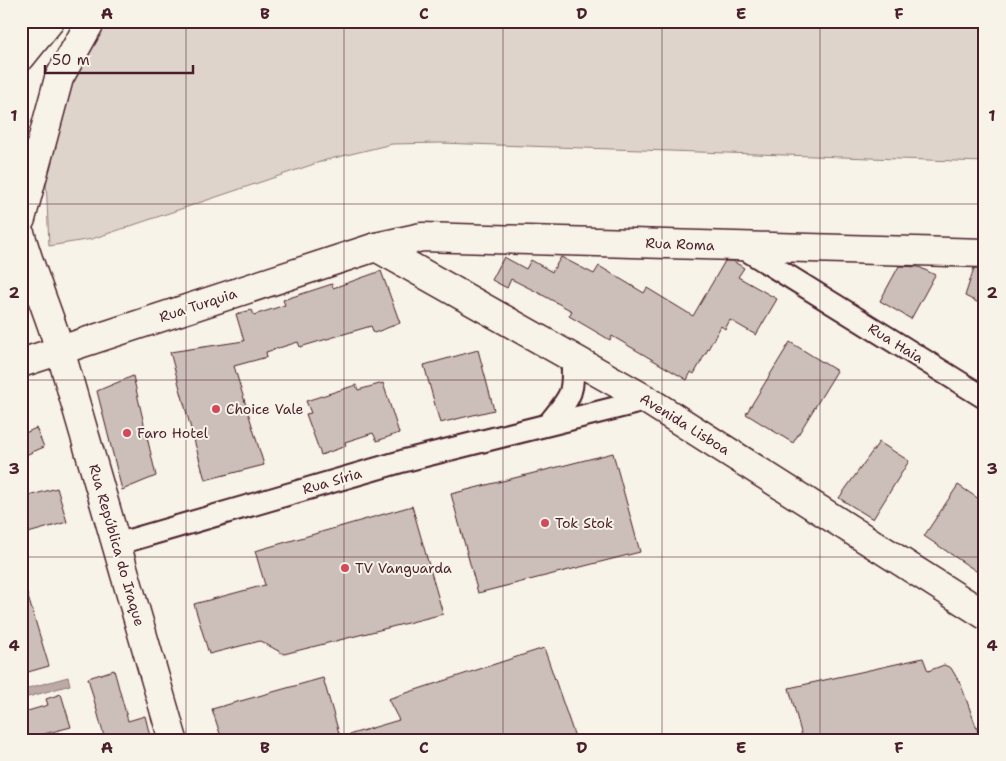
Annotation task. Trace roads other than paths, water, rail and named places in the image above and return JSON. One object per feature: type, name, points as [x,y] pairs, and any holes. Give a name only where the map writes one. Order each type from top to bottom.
[{"type":"main road","points":[[21,57],[50,21]]},
{"type":"main road","points":[[21,219],[59,78],[91,21]]},
{"type":"main road","name":"Rua República do Iraque","points":[[21,236],[32,273],[43,296],[60,350],[173,740]]},
{"type":"main road","name":"Rua Roma","points":[[376,247],[422,237],[985,253]]},
{"type":"main road","name":"Rua Turquia","points":[[21,363],[376,247]]},
{"type":"main road","name":"Avenida Lisboa","points":[[376,247],[647,400],[985,615]]},
{"type":"street","name":"Rua Haia","points":[[740,246],[985,398]]},
{"type":"street","points":[[808,288],[801,275],[801,262],[810,247]]},
{"type":"street","points":[[549,423],[568,401],[573,386],[572,358]]},
{"type":"street","name":"Rua Síria","points":[[117,544],[312,486],[549,423],[647,400]]},
{"type":"place","name":"Choice Vale","points":[[216,409]]},
{"type":"place","name":"Faro Hotel","points":[[127,433]]},
{"type":"place","name":"Tok Stok","points":[[545,523]]},
{"type":"place","name":"TV Vanguarda","points":[[345,568]]}]
